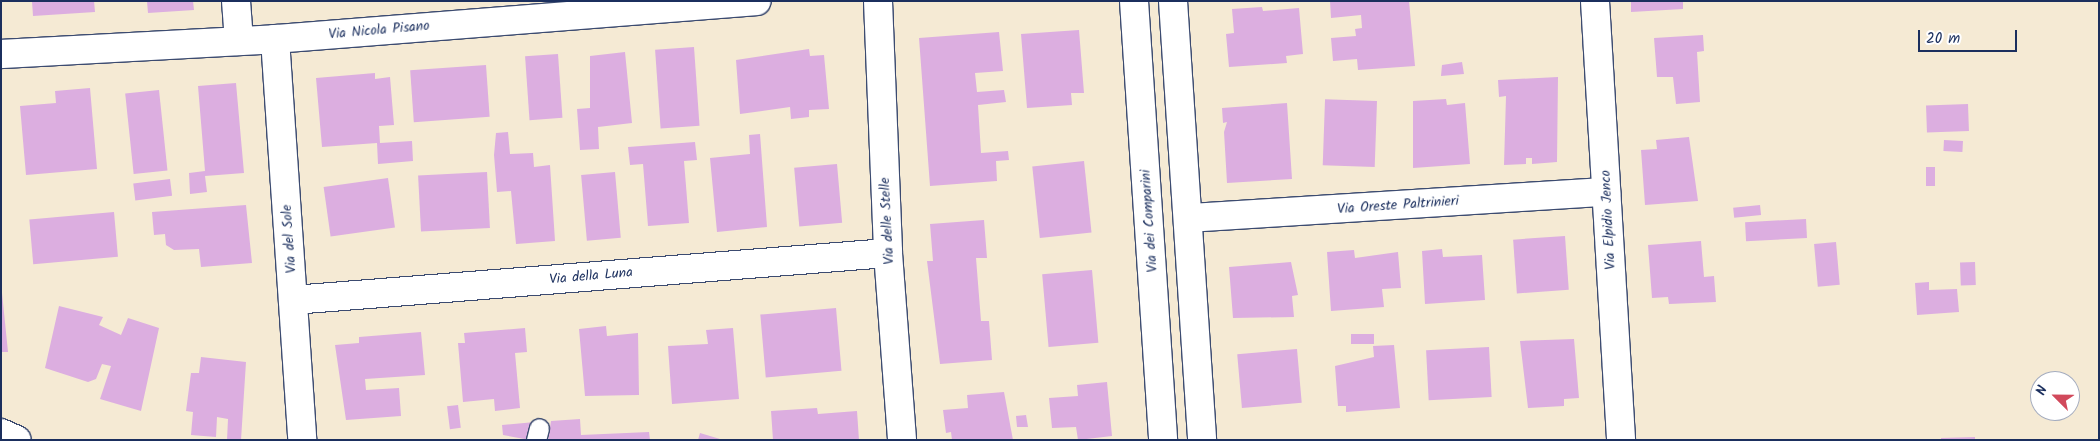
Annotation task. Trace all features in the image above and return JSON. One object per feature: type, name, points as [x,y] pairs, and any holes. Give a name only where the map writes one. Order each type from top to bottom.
[{"type":"street","points":[[236,1],[238,41]]},
{"type":"street","name":"Via Nicola Pisano","points":[[1,54],[275,39],[595,7],[757,1]]},
{"type":"street","name":"Via delle Stelle","points":[[878,1],[888,252],[902,440]]},
{"type":"street","name":"Via dei Comparini","points":[[1134,1],[1163,440]]},
{"type":"street","points":[[1174,1],[1202,440]]},
{"type":"street","name":"Via Elpidio Jenco","points":[[1595,1],[1621,440]]},
{"type":"street","name":"Via del Sole","points":[[275,39],[302,440]]},
{"type":"street","name":"Via Oreste Paltrinieri","points":[[1189,218],[1606,192]]},
{"type":"street","name":"Via della Luna","points":[[293,300],[888,252]]},
{"type":"street","points":[[1,433],[17,440]]},
{"type":"building","points":[[32,1],[94,1],[95,12],[33,16]]},
{"type":"building","points":[[147,1],[193,1],[194,10],[148,13]]},
{"type":"building","points":[[1330,1],[1409,1],[1415,66],[1358,70],[1357,59],[1333,61],[1331,38],[1356,36],[1355,29],[1362,28],[1361,15],[1331,18]]},
{"type":"building","points":[[1631,1],[1683,1],[1683,9],[1631,12]]},
{"type":"building","points":[[1262,7],[1263,11],[1299,8],[1303,54],[1286,56],[1287,63],[1229,67],[1226,34],[1234,33],[1232,9]]},
{"type":"building","points":[[1079,30],[1084,93],[1071,93],[1072,105],[1027,108],[1021,34]]},
{"type":"building","points":[[999,32],[1003,71],[975,73],[977,92],[1004,90],[1006,102],[978,105],[981,153],[1008,151],[1009,160],[996,161],[997,181],[930,186],[919,38]]},
{"type":"building","points":[[1703,35],[1704,51],[1697,52],[1700,102],[1676,104],[1673,77],[1657,77],[1654,38]]},
{"type":"building","points":[[694,47],[700,126],[661,129],[655,50]]},
{"type":"building","points":[[809,49],[810,56],[824,55],[829,109],[809,110],[809,117],[791,119],[790,107],[740,114],[736,60]]},
{"type":"building","points":[[625,52],[632,123],[598,127],[599,149],[580,150],[577,109],[590,108],[590,56]]},
{"type":"building","points":[[558,54],[562,118],[530,120],[525,56]]},
{"type":"building","points":[[1462,62],[1464,74],[1441,76],[1442,65]]},
{"type":"building","points":[[486,65],[490,117],[414,122],[410,70]]},
{"type":"building","points":[[375,73],[375,79],[390,77],[394,125],[379,126],[380,143],[412,141],[413,161],[378,164],[377,143],[322,147],[316,78]]},
{"type":"building","points":[[1558,77],[1557,162],[1532,164],[1532,158],[1526,158],[1526,164],[1504,165],[1506,96],[1499,97],[1498,80]]},
{"type":"building","points":[[236,83],[244,173],[205,176],[207,192],[190,194],[189,173],[205,171],[198,86]]},
{"type":"building","points":[[90,88],[97,169],[26,175],[20,106],[56,103],[55,91]]},
{"type":"building","points":[[159,90],[167,171],[134,174],[125,94]]},
{"type":"building","points":[[1325,99],[1377,101],[1375,167],[1323,165]]},
{"type":"building","points":[[1446,99],[1447,105],[1465,103],[1470,164],[1413,168],[1413,101]]},
{"type":"building","points":[[1287,103],[1292,179],[1227,183],[1224,132],[1227,122],[1223,123],[1222,108]]},
{"type":"building","points":[[1968,104],[1969,131],[1927,132],[1926,105]]},
{"type":"building","points":[[508,132],[510,154],[533,153],[534,167],[550,165],[555,241],[516,244],[511,191],[497,192],[494,155],[496,133]]},
{"type":"building","points":[[760,134],[767,227],[717,232],[710,158],[750,154],[749,135]]},
{"type":"building","points":[[1689,137],[1698,201],[1645,205],[1641,150],[1657,149],[1656,140]]},
{"type":"building","points":[[1944,140],[1963,141],[1962,152],[1943,151]]},
{"type":"building","points":[[695,142],[697,160],[684,161],[689,223],[648,226],[643,164],[630,165],[628,147]]},
{"type":"building","points":[[1084,161],[1092,233],[1040,238],[1032,166]]},
{"type":"building","points":[[837,164],[842,223],[799,227],[794,168]]},
{"type":"building","points":[[1926,167],[1935,167],[1935,186],[1926,186]]},
{"type":"building","points":[[487,172],[490,228],[421,232],[418,176]]},
{"type":"building","points":[[615,172],[621,238],[587,241],[581,175]]},
{"type":"building","points":[[388,178],[395,228],[331,237],[324,187]]},
{"type":"building","points":[[170,179],[172,196],[135,200],[133,184]]},
{"type":"building","points":[[246,205],[252,263],[201,267],[199,249],[174,250],[166,245],[165,234],[154,235],[152,212]]},
{"type":"building","points":[[1760,205],[1761,215],[1734,218],[1733,208]]},
{"type":"building","points":[[114,212],[118,257],[33,264],[29,219]]},
{"type":"building","points":[[1806,219],[1807,238],[1746,241],[1745,222]]},
{"type":"building","points":[[984,220],[987,258],[976,258],[981,321],[989,321],[992,360],[940,364],[927,261],[933,261],[930,224]]},
{"type":"building","points":[[1565,236],[1569,290],[1517,293],[1513,240]]},
{"type":"building","points":[[1701,241],[1704,277],[1714,276],[1716,302],[1669,304],[1668,297],[1652,298],[1648,245]]},
{"type":"building","points":[[1836,242],[1840,285],[1818,287],[1814,244]]},
{"type":"building","points":[[1442,249],[1443,257],[1482,255],[1485,300],[1425,304],[1422,251]]},
{"type":"building","points":[[1354,250],[1355,258],[1398,252],[1401,288],[1382,289],[1384,307],[1331,311],[1327,252]]},
{"type":"building","points":[[1291,262],[1298,295],[1292,296],[1294,317],[1233,318],[1229,267]]},
{"type":"building","points":[[1975,262],[1976,285],[1961,286],[1960,263]]},
{"type":"building","points":[[1092,270],[1098,343],[1049,347],[1042,274]]},
{"type":"building","points":[[1929,282],[1929,290],[1957,289],[1959,312],[1917,315],[1915,283]]},
{"type":"building","points":[[1,283],[8,352],[1,352]]},
{"type":"building","points":[[59,306],[103,317],[99,325],[121,335],[128,318],[159,328],[141,411],[100,399],[111,366],[102,364],[96,379],[88,382],[45,368]]},
{"type":"building","points":[[836,308],[841,371],[766,377],[760,315]]},
{"type":"building","points":[[606,326],[607,336],[638,333],[639,395],[585,396],[579,329]]},
{"type":"building","points":[[525,328],[527,352],[515,353],[520,408],[495,411],[494,399],[463,402],[458,343],[465,343],[464,333]]},
{"type":"building","points":[[733,328],[739,399],[672,404],[668,346],[708,344],[706,330]]},
{"type":"building","points":[[421,332],[425,375],[365,379],[366,390],[399,388],[401,416],[346,420],[335,345],[359,343],[359,337]]},
{"type":"building","points":[[1351,334],[1374,334],[1374,344],[1351,344]]},
{"type":"building","points":[[1574,339],[1579,398],[1564,399],[1564,406],[1528,408],[1520,341]]},
{"type":"building","points":[[1394,345],[1400,408],[1346,412],[1346,406],[1338,406],[1335,366],[1374,357],[1373,346]]},
{"type":"building","points":[[1489,347],[1492,397],[1429,400],[1426,350]]},
{"type":"building","points":[[1297,349],[1302,403],[1242,408],[1237,354]]},
{"type":"building","points":[[201,357],[246,362],[241,440],[227,440],[228,419],[217,417],[216,437],[191,435],[193,412],[186,411],[191,373],[199,373]]},
{"type":"building","points":[[1107,382],[1112,436],[1078,440],[1076,427],[1052,428],[1049,398],[1078,396],[1077,385]]},
{"type":"building","points":[[1004,392],[1013,440],[952,440],[951,432],[946,433],[943,410],[968,408],[967,395]]},
{"type":"building","points":[[458,405],[461,428],[450,429],[447,406]]},
{"type":"building","points":[[817,408],[818,414],[857,411],[859,440],[773,440],[771,411]]},
{"type":"building","points":[[1026,415],[1028,427],[1017,427],[1016,416]]},
{"type":"building","points":[[580,419],[581,435],[649,432],[650,440],[548,440],[551,421]]},
{"type":"building","points":[[535,422],[530,440],[503,435],[502,425]]},
{"type":"building","points":[[700,433],[720,439],[720,440],[698,440]]},
{"type":"building","points":[[1975,437],[1975,440],[1941,440],[1941,438]]}]
